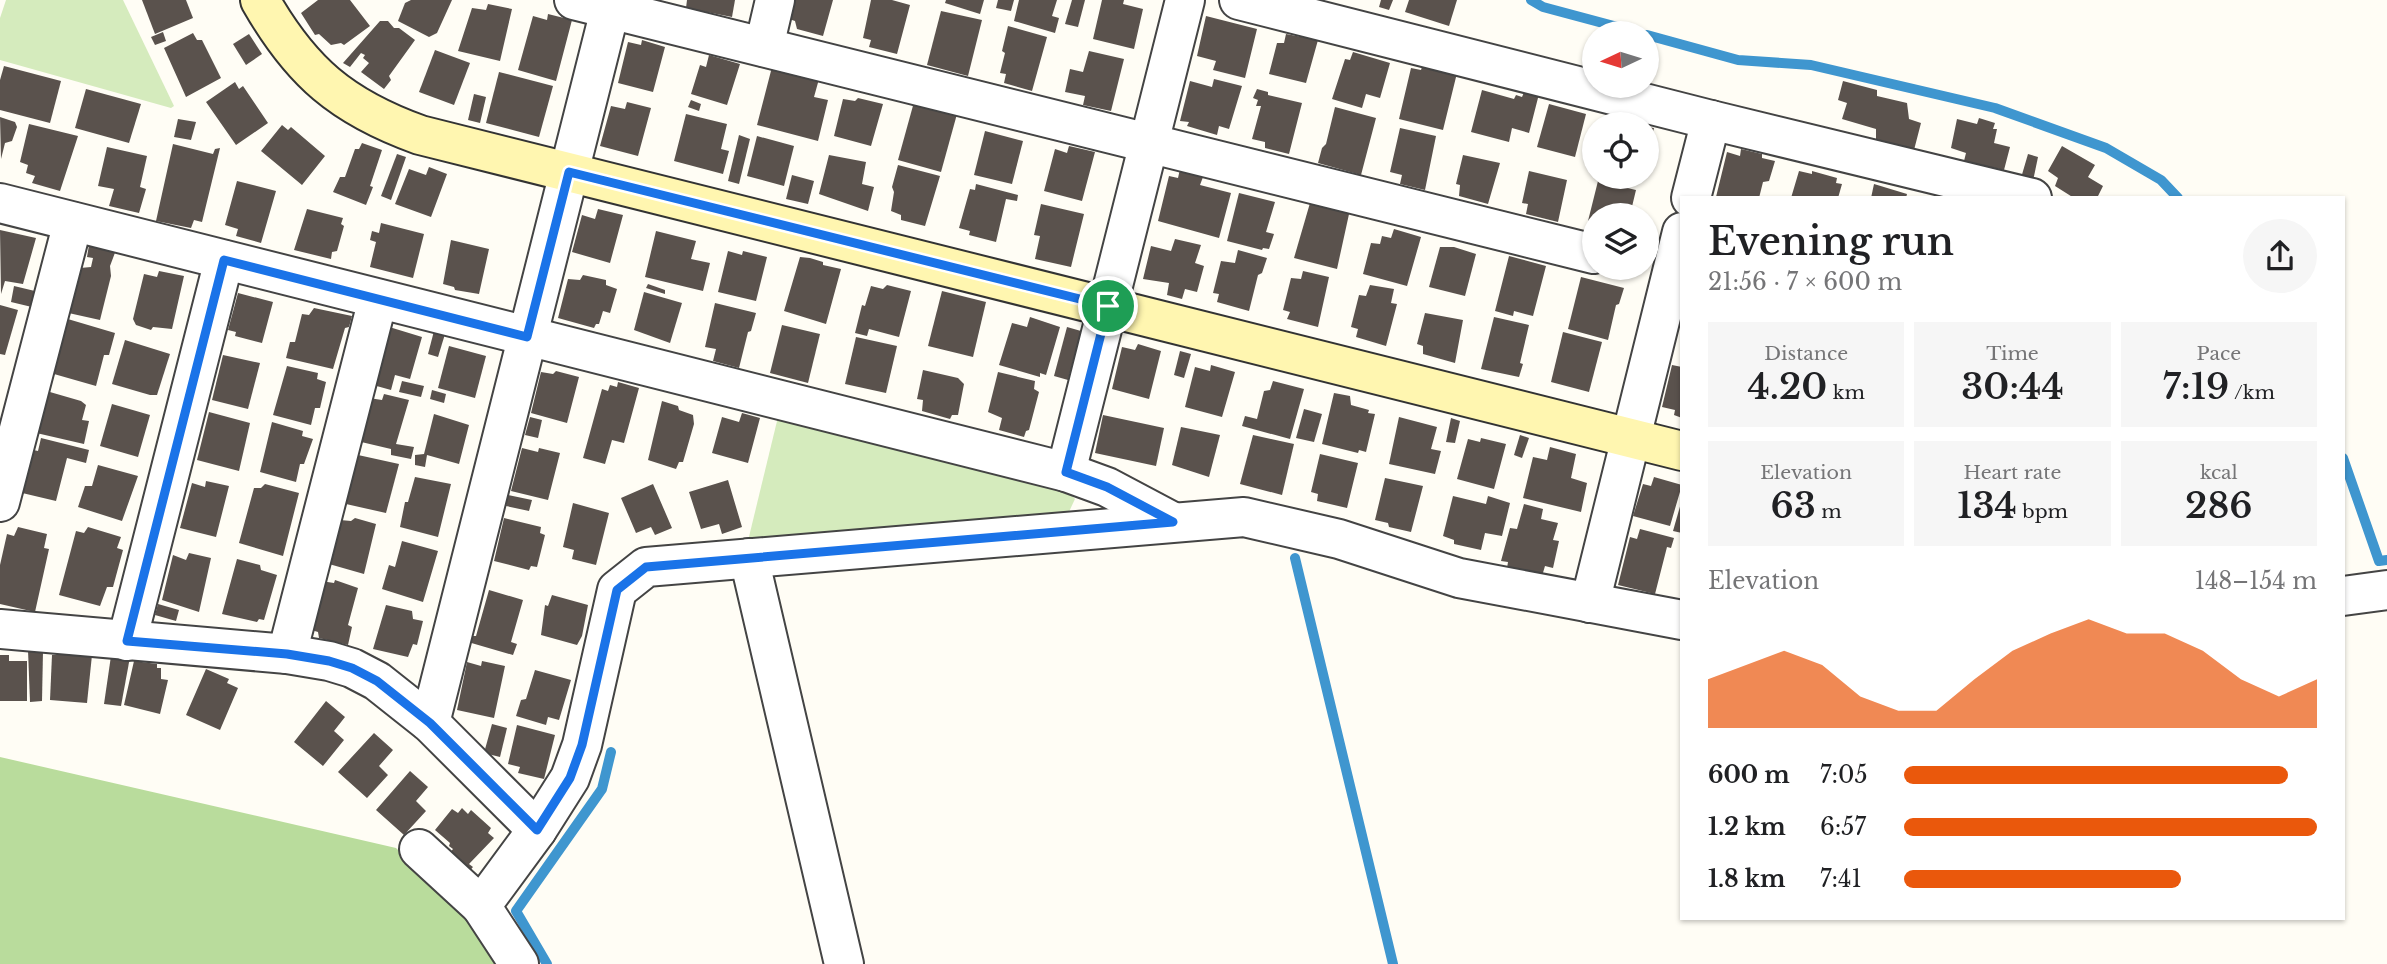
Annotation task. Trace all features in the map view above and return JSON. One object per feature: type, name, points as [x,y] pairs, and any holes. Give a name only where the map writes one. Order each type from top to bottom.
[{"type":"street","points":[[260,0],[281,36],[316,77],[362,111],[420,135],[1680,451]]},
{"type":"street","points":[[764,47],[775,0]]},
{"type":"street","points":[[1066,472],[1185,0]]},
{"type":"street","points":[[1239,0],[2024,196]]},
{"type":"street","points":[[1324,0],[1379,36]]},
{"type":"street","points":[[430,723],[569,172],[592,5],[1582,251]]},
{"type":"street","points":[[1692,196],[1711,120]]},
{"type":"street","points":[[0,203],[1066,472],[1107,487],[1173,522]]},
{"type":"street","points":[[0,502],[73,222]]},
{"type":"street","points":[[1590,603],[1666,272],[1680,237]]},
{"type":"street","points":[[127,641],[224,260]]},
{"type":"street","points":[[287,654],[377,299]]},
{"type":"street","points":[[481,906],[537,830],[570,778],[582,745],[617,590],[646,567],[1244,517],[1339,539],[1459,578],[1680,620]]},
{"type":"street","points":[[749,558],[844,964]]},
{"type":"street","points":[[2345,596],[2387,590]]},
{"type":"street","points":[[0,629],[287,654],[352,668],[377,681],[430,723],[537,830]]},
{"type":"street","points":[[419,849],[481,906],[519,964]]},
{"type":"green space","points":[[6,0],[123,0],[174,106],[171,108],[0,60],[0,18]]},
{"type":"green space","points":[[778,417],[1067,490],[1075,499],[1067,516],[747,545]]},
{"type":"green space","points":[[0,757],[396,848],[471,921],[497,964],[0,964]]},
{"type":"building","points":[[142,0],[186,0],[193,18],[155,34]]},
{"type":"building","points":[[318,0],[350,0],[370,26],[344,45],[331,45],[319,34],[315,35],[301,13]]},
{"type":"building","points":[[411,0],[452,0],[437,33],[429,37],[398,21],[405,3]]},
{"type":"building","points":[[687,0],[735,0],[732,17],[686,8]]},
{"type":"building","points":[[794,0],[833,0],[823,36],[797,29],[795,21],[789,19]]},
{"type":"building","points":[[871,0],[892,0],[910,5],[897,54],[869,47],[871,40],[863,38]]},
{"type":"building","points":[[946,0],[984,0],[980,14],[945,3]]},
{"type":"building","points":[[998,0],[1014,0],[1011,11],[996,8]]},
{"type":"building","points":[[1019,0],[1057,0],[1052,16],[1059,18],[1055,33],[1014,21]]},
{"type":"building","points":[[1072,0],[1085,0],[1078,27],[1065,24]]},
{"type":"building","points":[[1102,0],[1124,0],[1123,4],[1143,9],[1134,49],[1093,39]]},
{"type":"building","points":[[1381,0],[1393,0],[1389,10],[1379,7]]},
{"type":"building","points":[[1409,0],[1457,0],[1449,26],[1405,12]]},
{"type":"building","points":[[488,4],[512,9],[500,61],[458,51],[472,8],[486,10]]},
{"type":"building","points":[[941,11],[982,20],[968,76],[927,65]]},
{"type":"building","points":[[548,14],[572,20],[556,81],[518,70],[533,16],[547,20]]},
{"type":"building","points":[[1206,16],[1257,29],[1245,78],[1213,70],[1216,61],[1197,56]]},
{"type":"building","points":[[380,21],[388,21],[394,28],[399,28],[415,40],[389,76],[391,80],[384,89],[361,72],[369,63],[363,58],[365,55],[361,53],[350,67],[343,63]]},
{"type":"building","points":[[1008,26],[1047,37],[1032,91],[1004,83],[1006,74],[1000,73]]},
{"type":"building","points":[[163,32],[166,41],[155,45],[151,37]]},
{"type":"building","points":[[193,33],[197,40],[202,40],[221,78],[186,97],[164,48]]},
{"type":"building","points":[[249,34],[262,54],[246,65],[233,44]]},
{"type":"building","points":[[1286,34],[1318,40],[1306,83],[1269,74],[1277,43],[1284,43]]},
{"type":"building","points":[[642,40],[665,47],[653,92],[618,83],[628,42],[641,45]]},
{"type":"building","points":[[435,50],[470,63],[454,105],[419,92]]},
{"type":"building","points":[[1089,51],[1124,59],[1111,111],[1083,105],[1085,96],[1065,92],[1070,69],[1083,72]]},
{"type":"building","points":[[1353,52],[1390,63],[1380,98],[1366,94],[1362,108],[1332,99],[1345,59],[1350,60]]},
{"type":"building","points":[[709,55],[740,64],[727,105],[691,94],[700,65],[706,67]]},
{"type":"building","points":[[1423,64],[1457,73],[1443,130],[1399,119],[1411,68],[1421,70]]},
{"type":"building","points":[[4,66],[61,81],[50,123],[0,110],[0,80]]},
{"type":"building","points":[[772,67],[819,79],[814,97],[828,100],[818,141],[757,125]]},
{"type":"building","points":[[499,72],[553,86],[539,137],[486,123]]},
{"type":"building","points":[[1214,79],[1242,86],[1229,129],[1219,126],[1217,135],[1187,126],[1189,122],[1180,121],[1190,81],[1212,87]]},
{"type":"building","points":[[1843,81],[1877,90],[1877,96],[1907,103],[1909,119],[1921,123],[1914,150],[1876,139],[1876,129],[1842,119],[1847,103],[1838,100]]},
{"type":"building","points":[[235,82],[239,89],[243,86],[268,123],[236,145],[206,102]]},
{"type":"building","points":[[86,89],[141,104],[129,143],[75,128]]},
{"type":"building","points":[[1257,89],[1268,92],[1268,95],[1302,103],[1289,154],[1265,148],[1265,142],[1252,139],[1261,106],[1256,106],[1258,100],[1253,98]]},
{"type":"building","points":[[1482,90],[1514,99],[1516,95],[1522,97],[1525,90],[1539,94],[1529,133],[1512,128],[1509,142],[1471,132]]},
{"type":"building","points":[[474,94],[486,97],[480,123],[468,120]]},
{"type":"building","points":[[858,98],[883,104],[871,146],[834,136],[843,99],[855,101]]},
{"type":"building","points":[[691,100],[701,104],[699,111],[688,107]]},
{"type":"building","points":[[627,102],[651,108],[638,156],[600,146],[611,106],[625,109]]},
{"type":"building","points":[[914,102],[957,114],[941,172],[898,160]]},
{"type":"building","points":[[1549,104],[1582,113],[1582,130],[1575,157],[1537,147]]},
{"type":"building","points":[[1335,107],[1376,118],[1361,175],[1318,163],[1322,148],[1326,144]]},
{"type":"building","points":[[686,114],[727,124],[721,149],[729,151],[723,174],[674,161]]},
{"type":"building","points":[[0,117],[15,122],[17,127],[12,141],[5,143],[1,159]]},
{"type":"building","points":[[1979,118],[1995,123],[1993,129],[1997,129],[1994,143],[2010,147],[2004,170],[1964,161],[1966,153],[1951,148],[1957,119],[1977,124]]},
{"type":"building","points":[[178,119],[196,122],[191,140],[174,137]]},
{"type":"building","points":[[29,124],[78,136],[60,191],[32,183],[35,176],[26,173],[28,165],[20,162]]},
{"type":"building","points":[[282,125],[288,130],[291,127],[325,156],[302,185],[261,151]]},
{"type":"building","points":[[1400,128],[1436,136],[1425,190],[1400,184],[1402,175],[1390,172]]},
{"type":"building","points":[[985,131],[1023,141],[1012,184],[974,175]]},
{"type":"building","points":[[739,135],[750,139],[739,184],[728,181]]},
{"type":"building","points":[[757,136],[794,146],[784,186],[747,176]]},
{"type":"building","points":[[362,143],[382,150],[366,205],[333,192],[340,177],[345,177],[355,149],[359,149]]},
{"type":"building","points":[[173,144],[213,154],[215,149],[220,148],[202,222],[194,220],[191,228],[156,221]]},
{"type":"building","points":[[1069,146],[1095,152],[1082,201],[1044,191],[1055,149],[1067,153]]},
{"type":"building","points":[[2062,146],[2095,165],[2088,177],[2103,186],[2098,196],[2071,196],[2055,186],[2058,178],[2048,171]]},
{"type":"building","points":[[107,147],[147,156],[140,187],[146,189],[139,213],[109,206],[114,189],[98,186]]},
{"type":"building","points":[[1741,149],[1762,154],[1762,158],[1775,161],[1769,181],[1763,182],[1760,196],[1716,196],[1727,152],[1740,156]]},
{"type":"building","points":[[397,154],[406,157],[391,200],[381,196]]},
{"type":"building","points":[[2028,154],[2038,157],[2033,181],[2021,178]]},
{"type":"building","points":[[829,155],[866,162],[862,184],[874,187],[868,211],[819,194]]},
{"type":"building","points":[[1463,155],[1500,163],[1488,204],[1459,196],[1460,185],[1456,184]]},
{"type":"building","points":[[898,165],[940,176],[925,226],[901,220],[901,215],[891,211],[894,192],[892,187]]},
{"type":"building","points":[[429,167],[447,174],[431,217],[395,204],[409,169],[426,175]]},
{"type":"building","points":[[1180,169],[1203,177],[1200,185],[1231,193],[1219,238],[1158,221],[1169,176],[1178,178]]},
{"type":"building","points":[[1529,171],[1567,180],[1558,222],[1526,214],[1528,204],[1522,203]]},
{"type":"building","points":[[1799,171],[1812,174],[1812,171],[1837,178],[1836,183],[1842,184],[1839,196],[1792,196]]},
{"type":"building","points":[[792,175],[814,181],[808,204],[786,199]]},
{"type":"building","points":[[237,181],[276,191],[261,243],[236,236],[238,229],[225,225]]},
{"type":"building","points":[[976,184],[1018,195],[1017,201],[1006,199],[996,242],[969,235],[970,231],[959,228],[970,189],[975,190]]},
{"type":"building","points":[[1874,184],[1907,194],[1906,196],[1871,196]]},
{"type":"building","points":[[1596,189],[1636,190],[1633,203],[1592,203]]},
{"type":"building","points":[[1239,193],[1275,202],[1266,232],[1274,234],[1269,249],[1262,250],[1227,241]]},
{"type":"building","points":[[1310,203],[1349,214],[1337,269],[1294,258]]},
{"type":"building","points":[[1041,204],[1084,214],[1071,267],[1035,259],[1040,236],[1034,235]]},
{"type":"building","points":[[307,209],[343,218],[341,224],[344,226],[337,251],[332,252],[331,259],[294,250]]},
{"type":"building","points":[[598,209],[623,215],[610,263],[572,252],[582,215],[595,219]]},
{"type":"building","points":[[381,223],[424,234],[413,278],[370,267],[376,242],[370,240],[372,231],[379,233]]},
{"type":"building","points":[[1394,229],[1421,237],[1407,286],[1363,274],[1371,243],[1380,244],[1382,236],[1391,238]]},
{"type":"building","points":[[0,230],[36,238],[23,284],[5,281],[1,294]]},
{"type":"building","points":[[656,231],[696,241],[691,259],[710,263],[703,291],[645,277]]},
{"type":"building","points":[[1175,239],[1201,245],[1195,263],[1204,266],[1197,292],[1185,289],[1182,299],[1167,295],[1169,283],[1143,279],[1151,246],[1171,251]]},
{"type":"building","points":[[451,240],[489,249],[479,294],[455,290],[454,287],[443,284]]},
{"type":"building","points":[[89,245],[116,250],[110,266],[111,276],[100,320],[64,312],[80,268],[91,267],[93,258],[87,257]]},
{"type":"building","points":[[1440,247],[1454,247],[1476,254],[1465,296],[1429,287]]},
{"type":"building","points":[[1238,250],[1267,258],[1262,273],[1258,275],[1249,311],[1217,302],[1219,294],[1213,293],[1221,261],[1235,263]]},
{"type":"building","points":[[728,251],[742,255],[743,251],[767,257],[756,301],[718,292]]},
{"type":"building","points":[[1509,256],[1546,266],[1533,316],[1514,311],[1513,316],[1495,311]]},
{"type":"building","points":[[800,257],[841,269],[826,324],[784,311]]},
{"type":"building","points":[[159,271],[184,276],[172,329],[153,327],[151,330],[136,325],[133,319],[144,274],[157,277]]},
{"type":"building","points":[[1303,271],[1329,277],[1318,327],[1287,319],[1290,312],[1283,310],[1291,278],[1301,279]]},
{"type":"building","points":[[583,275],[606,280],[606,285],[617,289],[610,313],[603,311],[599,324],[594,328],[558,318],[568,279],[580,280]]},
{"type":"building","points":[[1581,277],[1582,280],[1624,288],[1619,304],[1616,305],[1608,340],[1568,329]]},
{"type":"building","points":[[648,284],[665,290],[665,294],[646,288]]},
{"type":"building","points":[[887,285],[911,291],[899,337],[869,329],[867,336],[855,333],[862,305],[865,306],[871,286],[883,289]]},
{"type":"building","points":[[1370,285],[1394,289],[1391,303],[1397,304],[1386,346],[1356,337],[1358,329],[1351,327],[1359,295],[1366,296]]},
{"type":"building","points":[[14,286],[39,292],[36,308],[11,302]]},
{"type":"building","points":[[942,291],[986,302],[973,357],[928,346]]},
{"type":"building","points":[[644,292],[682,303],[670,343],[634,330]]},
{"type":"building","points":[[238,293],[273,302],[262,343],[235,336],[236,332],[228,330]]},
{"type":"building","points":[[715,303],[756,313],[739,368],[713,361],[716,349],[705,347]]},
{"type":"building","points":[[0,305],[18,310],[5,355],[0,354]]},
{"type":"building","points":[[314,308],[352,316],[349,327],[345,328],[333,369],[286,358],[290,342],[295,342],[302,314],[309,315]]},
{"type":"building","points":[[1425,313],[1463,320],[1455,363],[1423,354],[1423,346],[1417,344]]},
{"type":"building","points":[[61,317],[115,333],[109,355],[104,355],[96,386],[47,372]]},
{"type":"building","points":[[1030,317],[1060,327],[1046,375],[1040,373],[1040,377],[999,365],[1012,323],[1027,327]]},
{"type":"building","points":[[1494,317],[1529,325],[1519,377],[1481,369]]},
{"type":"building","points":[[782,325],[820,334],[808,383],[770,373]]},
{"type":"building","points":[[386,326],[422,337],[410,379],[395,375],[391,390],[373,385]]},
{"type":"building","points":[[1067,327],[1081,331],[1068,380],[1054,376]]},
{"type":"building","points":[[434,331],[445,334],[438,357],[428,354]]},
{"type":"building","points":[[1563,332],[1602,342],[1589,392],[1551,382]]},
{"type":"building","points":[[856,337],[897,346],[886,393],[845,384]]},
{"type":"building","points":[[125,340],[170,354],[157,395],[112,384]]},
{"type":"building","points":[[1138,344],[1161,351],[1149,399],[1112,389],[1122,347],[1135,350]]},
{"type":"building","points":[[449,346],[486,356],[475,398],[438,388]]},
{"type":"building","points":[[1180,351],[1191,354],[1184,378],[1174,375]]},
{"type":"building","points":[[223,355],[260,363],[248,409],[212,400]]},
{"type":"building","points":[[1211,365],[1235,372],[1222,417],[1185,407],[1195,367],[1210,371]]},
{"type":"building","points":[[1672,365],[1680,367],[1680,417],[1674,415],[1675,410],[1662,407]]},
{"type":"building","points":[[287,366],[318,373],[317,379],[326,382],[320,408],[315,408],[311,425],[273,415]]},
{"type":"building","points":[[923,370],[958,378],[964,384],[958,415],[952,415],[950,419],[922,411],[923,400],[917,399]]},
{"type":"building","points":[[556,371],[579,377],[567,423],[531,413],[541,372],[553,374]]},
{"type":"building","points":[[998,372],[1035,381],[1034,389],[1039,392],[1029,430],[1024,437],[999,430],[1002,418],[988,412]]},
{"type":"building","points":[[402,381],[424,386],[421,397],[399,392]]},
{"type":"building","points":[[1273,381],[1304,389],[1290,439],[1242,426],[1245,416],[1257,419],[1264,391],[1270,390]]},
{"type":"building","points":[[618,382],[639,388],[624,443],[612,440],[605,464],[583,458],[602,389],[608,391],[610,385],[617,387]]},
{"type":"building","points":[[43,390],[81,401],[86,405],[82,420],[89,421],[84,444],[32,432]]},
{"type":"building","points":[[432,390],[446,394],[444,403],[430,399]]},
{"type":"building","points":[[1334,393],[1350,396],[1351,405],[1375,414],[1366,452],[1359,450],[1358,453],[1322,444]]},
{"type":"building","points":[[384,394],[409,400],[396,444],[414,447],[411,459],[391,455],[391,449],[357,441],[369,398],[382,400]]},
{"type":"building","points":[[662,401],[693,415],[694,424],[683,462],[679,462],[676,469],[648,460]]},
{"type":"building","points":[[112,404],[150,415],[138,457],[100,446]]},
{"type":"building","points":[[1304,409],[1322,414],[1314,442],[1296,438]]},
{"type":"building","points":[[209,412],[250,423],[239,471],[197,460]]},
{"type":"building","points":[[742,413],[760,418],[748,463],[712,453],[722,417],[739,422]]},
{"type":"building","points":[[434,414],[469,425],[459,464],[427,455],[425,467],[415,465],[415,455],[424,454]]},
{"type":"building","points":[[1103,415],[1164,428],[1156,466],[1095,453]]},
{"type":"building","points":[[530,417],[542,420],[538,438],[525,435]]},
{"type":"building","points":[[1399,417],[1437,427],[1431,449],[1441,451],[1435,474],[1389,464]]},
{"type":"building","points":[[1451,418],[1460,421],[1455,443],[1446,442]]},
{"type":"building","points":[[272,422],[303,431],[302,436],[313,439],[304,464],[300,464],[296,482],[260,472]]},
{"type":"building","points":[[1181,427],[1220,435],[1209,477],[1172,465]]},
{"type":"building","points":[[1253,435],[1294,444],[1282,495],[1240,484]]},
{"type":"building","points":[[1520,435],[1529,438],[1522,458],[1514,455]]},
{"type":"building","points":[[41,438],[89,450],[86,463],[67,458],[56,501],[18,492],[29,449],[38,451]]},
{"type":"building","points":[[1481,438],[1506,444],[1494,489],[1457,479],[1468,439],[1480,442]]},
{"type":"building","points":[[1550,447],[1576,454],[1571,478],[1587,483],[1581,512],[1523,498],[1533,457],[1547,460]]},
{"type":"building","points":[[522,448],[538,452],[539,448],[560,453],[548,500],[511,491]]},
{"type":"building","points":[[1320,454],[1358,463],[1347,508],[1317,501],[1318,494],[1311,492]]},
{"type":"building","points":[[358,455],[399,464],[386,513],[346,504]]},
{"type":"building","points":[[98,465],[138,476],[122,521],[78,507],[85,486],[92,486]]},
{"type":"building","points":[[415,477],[451,484],[438,537],[400,527],[405,502],[408,502]]},
{"type":"building","points":[[1654,477],[1680,484],[1670,526],[1633,516],[1643,484],[1651,486]]},
{"type":"building","points":[[1385,478],[1423,486],[1411,532],[1389,527],[1388,523],[1375,520]]},
{"type":"building","points":[[728,480],[742,527],[722,534],[719,524],[701,529],[689,492]]},
{"type":"building","points":[[206,481],[229,486],[216,537],[180,528],[192,483],[205,487]]},
{"type":"building","points":[[265,484],[299,493],[283,556],[239,543],[254,488],[261,488]]},
{"type":"building","points":[[653,484],[672,528],[655,535],[651,527],[636,533],[621,498]]},
{"type":"building","points":[[508,495],[532,500],[529,511],[506,506]]},
{"type":"building","points":[[1453,496],[1486,504],[1488,496],[1510,503],[1502,536],[1485,533],[1481,550],[1454,544],[1454,540],[1443,536]]},
{"type":"building","points":[[573,503],[609,513],[596,565],[572,559],[574,550],[563,547]]},
{"type":"building","points":[[1524,504],[1543,509],[1541,519],[1558,523],[1553,540],[1559,541],[1553,568],[1545,566],[1542,576],[1507,568],[1508,562],[1501,561],[1510,528],[1517,529]]},
{"type":"building","points":[[1680,506],[1680,533],[1673,531]]},
{"type":"building","points":[[355,518],[376,524],[364,574],[329,564],[340,520],[351,521]]},
{"type":"building","points":[[504,518],[541,527],[540,533],[545,535],[537,567],[531,566],[529,570],[494,561]]},
{"type":"building","points":[[18,527],[47,534],[44,548],[49,549],[35,612],[0,604],[0,565],[7,534],[14,536]]},
{"type":"building","points":[[88,527],[121,537],[117,548],[123,550],[113,587],[107,587],[100,606],[59,595],[76,531],[84,533]]},
{"type":"building","points":[[1640,529],[1674,538],[1671,548],[1667,547],[1655,594],[1618,585],[1630,537],[1637,539]]},
{"type":"building","points":[[402,541],[438,551],[423,602],[382,589],[389,565],[395,567]]},
{"type":"building","points":[[189,553],[211,558],[199,612],[162,600],[173,555],[186,560]]},
{"type":"building","points":[[237,559],[260,565],[261,570],[277,575],[264,620],[259,619],[257,622],[222,614]]},
{"type":"building","points":[[335,580],[358,588],[348,625],[352,627],[348,645],[319,638],[318,632],[308,629],[321,581],[334,583]]},
{"type":"building","points":[[489,590],[523,600],[511,642],[517,644],[513,655],[468,642],[470,636],[476,636]]},
{"type":"building","points":[[552,595],[588,605],[582,636],[577,645],[541,635],[545,605],[548,606]]},
{"type":"building","points":[[158,604],[179,610],[176,621],[155,615]]},
{"type":"building","points":[[386,605],[412,611],[413,619],[423,621],[417,645],[413,644],[408,657],[373,649]]},
{"type":"building","points":[[28,650],[43,651],[42,701],[30,702]]},
{"type":"building","points":[[0,655],[9,655],[9,661],[27,661],[27,701],[0,701]]},
{"type":"building","points":[[52,655],[92,655],[87,703],[50,700]]},
{"type":"building","points":[[111,656],[130,657],[121,706],[104,704]]},
{"type":"building","points":[[134,661],[157,664],[157,668],[161,668],[161,679],[168,680],[160,714],[124,705]]},
{"type":"building","points":[[482,661],[505,666],[494,718],[457,710],[467,662],[481,666]]},
{"type":"building","points":[[206,669],[229,679],[227,683],[238,688],[220,730],[186,715]]},
{"type":"building","points":[[535,670],[571,680],[559,720],[548,717],[546,725],[516,716],[521,700],[526,699]]},
{"type":"building","points":[[326,701],[345,717],[334,731],[344,740],[323,766],[294,742]]},
{"type":"building","points":[[492,724],[507,728],[500,757],[484,753]]},
{"type":"building","points":[[517,725],[555,735],[544,779],[518,773],[520,767],[508,764]]},
{"type":"building","points":[[374,733],[393,750],[379,766],[388,775],[367,798],[338,772]]},
{"type":"building","points":[[410,771],[428,787],[416,801],[426,811],[404,835],[376,810]]},
{"type":"building","points":[[462,808],[468,814],[471,810],[491,828],[488,833],[494,838],[469,864],[473,867],[465,876],[445,859],[453,849],[435,830],[452,809],[458,813]]},
{"type":"waterway","points":[[1531,0],[1543,7],[1595,21]]},
{"type":"waterway","points":[[1659,38],[1738,60],[1811,65],[1995,108],[2106,148],[2161,180],[2176,196]]},
{"type":"waterway","points":[[2345,464],[2379,561],[2387,560]]},
{"type":"waterway","points":[[1295,558],[1393,964]]},
{"type":"waterway","points":[[547,964],[516,911],[602,789],[611,752]]},
{"type":"route","points":[[569,172],[1108,306],[1066,472],[1107,487],[1173,522],[646,567],[617,590],[582,745],[570,778],[537,830],[430,723],[377,681],[352,668],[287,654],[127,641],[224,260],[527,337],[569,172]]}]
